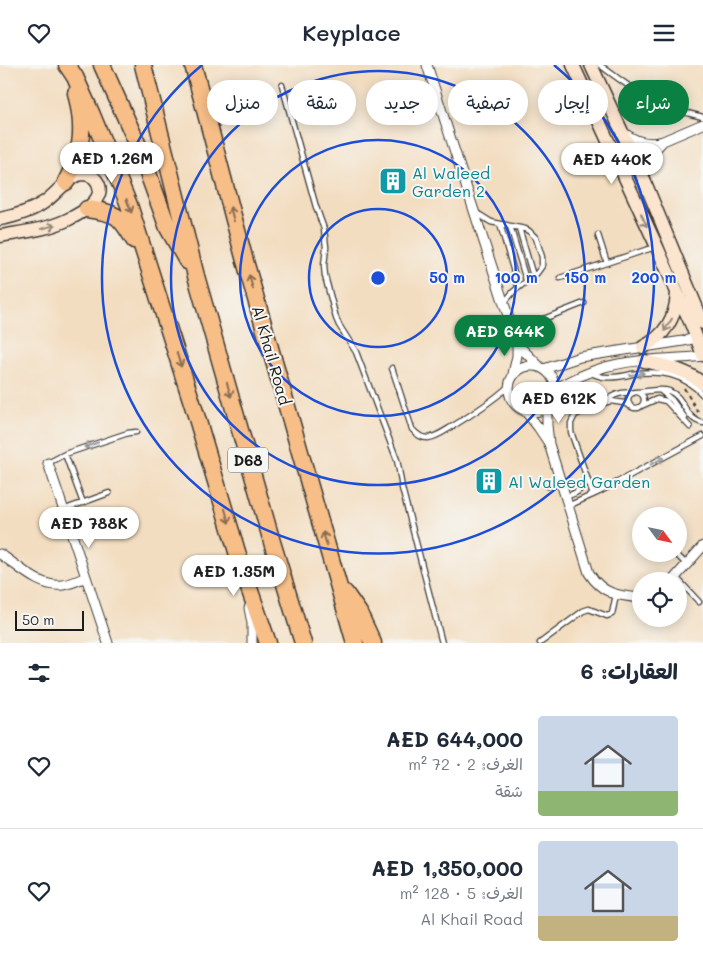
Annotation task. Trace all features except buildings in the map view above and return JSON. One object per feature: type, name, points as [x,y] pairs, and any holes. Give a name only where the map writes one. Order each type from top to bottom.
[{"type":"highway","points":[[66,65],[79,104],[81,132],[76,161],[66,182]]},
{"type":"highway","points":[[66,65],[78,83],[129,205],[196,415],[241,565],[268,643]]},
{"type":"highway","points":[[102,65],[137,143],[168,228],[196,276]]},
{"type":"highway","name":"D68","points":[[143,65],[196,276],[303,643]]},
{"type":"highway","name":"Al Khail Road","points":[[193,65],[245,261],[355,643]]},
{"type":"highway","points":[[199,65],[200,93]]},
{"type":"highway","points":[[87,209],[105,211],[119,219],[146,257]]},
{"type":"highway","points":[[339,586],[355,605],[373,643]]},
{"type":"street","points":[[427,65],[517,342],[525,353],[542,368]]},
{"type":"street","points":[[555,389],[589,372],[607,367],[625,363],[703,355],[700,337],[677,293],[573,65]]},
{"type":"street","points":[[591,65],[642,175],[703,323]]},
{"type":"street","points":[[623,132],[635,140],[656,143],[703,124]]},
{"type":"street","points":[[642,175],[652,153],[663,141]]},
{"type":"street","points":[[0,219],[20,214],[44,203],[66,182],[76,176],[84,174],[92,177],[96,180],[99,187],[98,195],[93,203],[87,209],[67,220],[41,229],[0,236]]},
{"type":"street","points":[[687,283],[703,301]]},
{"type":"street","points":[[643,347],[658,338],[668,325],[675,310],[677,293]]},
{"type":"street","points":[[542,368],[580,357],[700,337]]},
{"type":"street","points":[[512,376],[524,366],[535,365],[548,371],[553,379],[555,389],[553,398],[547,406],[537,411],[526,411],[518,408],[511,400],[508,387],[516,363],[517,342]]},
{"type":"street","points":[[644,361],[679,370],[689,374],[703,384]]},
{"type":"street","points":[[547,406],[549,444],[589,573],[594,581],[607,592],[632,597]]},
{"type":"street","points":[[526,411],[549,444]]},
{"type":"street","points":[[48,463],[108,643]]},
{"type":"street","points":[[680,572],[703,546]]},
{"type":"street","points":[[0,554],[32,576],[52,585],[66,585],[86,577]]},
{"type":"street","points":[[241,565],[239,569],[252,623],[252,643]]},
{"type":"lane","points":[[600,65],[652,100],[703,117]]},
{"type":"lane","points":[[282,85],[324,229],[326,247],[325,276],[336,318],[356,352],[397,459],[402,488],[442,643]]},
{"type":"lane","points":[[474,211],[491,222],[525,229],[536,238],[542,257],[540,269],[518,286],[504,304]]},
{"type":"lane","points":[[500,224],[518,286]]},
{"type":"lane","points":[[510,226],[526,281]]},
{"type":"lane","points":[[519,227],[532,276]]},
{"type":"lane","points":[[598,235],[607,263]]},
{"type":"lane","points":[[560,278],[656,247]]},
{"type":"lane","points":[[513,331],[584,303]]},
{"type":"lane","points":[[392,368],[412,429],[418,435],[426,438],[438,435],[480,409],[508,387]]},
{"type":"lane","points":[[589,372],[610,377],[644,372],[670,374],[693,385],[703,395]]},
{"type":"lane","points":[[593,495],[571,432],[570,423],[575,415],[603,403],[618,402],[636,408],[657,399],[666,401],[690,426],[672,400],[660,391]]},
{"type":"lane","points":[[603,403],[608,398],[623,392],[670,392],[675,395],[692,418],[698,422],[703,422]]},
{"type":"lane","points":[[630,405],[628,399],[635,392]]},
{"type":"lane","points":[[635,392],[640,393],[644,398],[642,406]]},
{"type":"lane","points":[[48,463],[65,454],[136,432]]},
{"type":"lane","points":[[568,506],[593,495],[703,436]]},
{"type":"lane","points":[[65,454],[83,503]]},
{"type":"lane","points":[[566,495],[572,495],[579,491],[586,482],[586,477]]},
{"type":"lane","points":[[548,486],[561,481]]},
{"type":"lane","points":[[63,510],[109,493]]},
{"type":"lane","points":[[687,591],[699,602]]},
{"type":"lane","points":[[540,643],[583,611],[590,609],[610,616],[616,595]]},
{"type":"path","points":[[688,382],[683,387],[703,422]]},
{"type":"place","name":"Al Waleed Garden 2","points":[[393,181]]},
{"type":"place","name":"Al Waleed Garden","points":[[489,481]]}]
